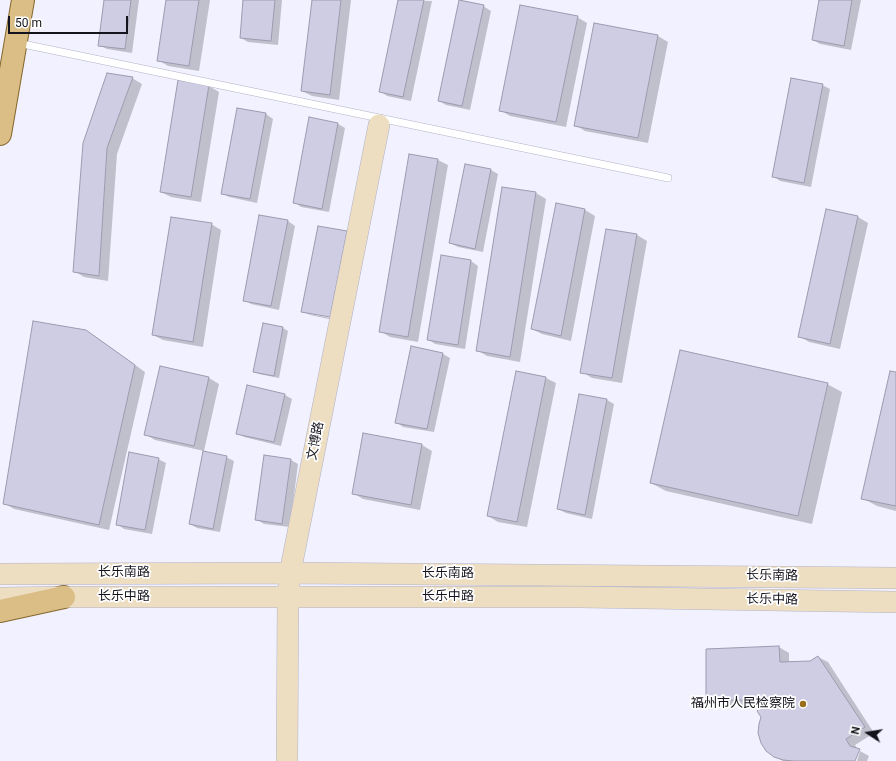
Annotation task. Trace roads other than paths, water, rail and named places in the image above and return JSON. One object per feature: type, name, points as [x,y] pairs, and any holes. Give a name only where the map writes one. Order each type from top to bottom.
[{"type":"main road","points":[[0,134],[23,0]]},
{"type":"main road","name":"文博路","points":[[287,761],[288,597],[290,573],[379,125]]},
{"type":"main road","name":"长乐南路","points":[[0,574],[290,573],[896,578]]},
{"type":"main road","points":[[0,611],[64,597]]},
{"type":"main road","name":"长乐中路","points":[[0,598],[580,598],[896,602]]},
{"type":"lane","points":[[16,42],[668,178]]},
{"type":"place","name":"福州市人民检察院","points":[[803,704]]}]
